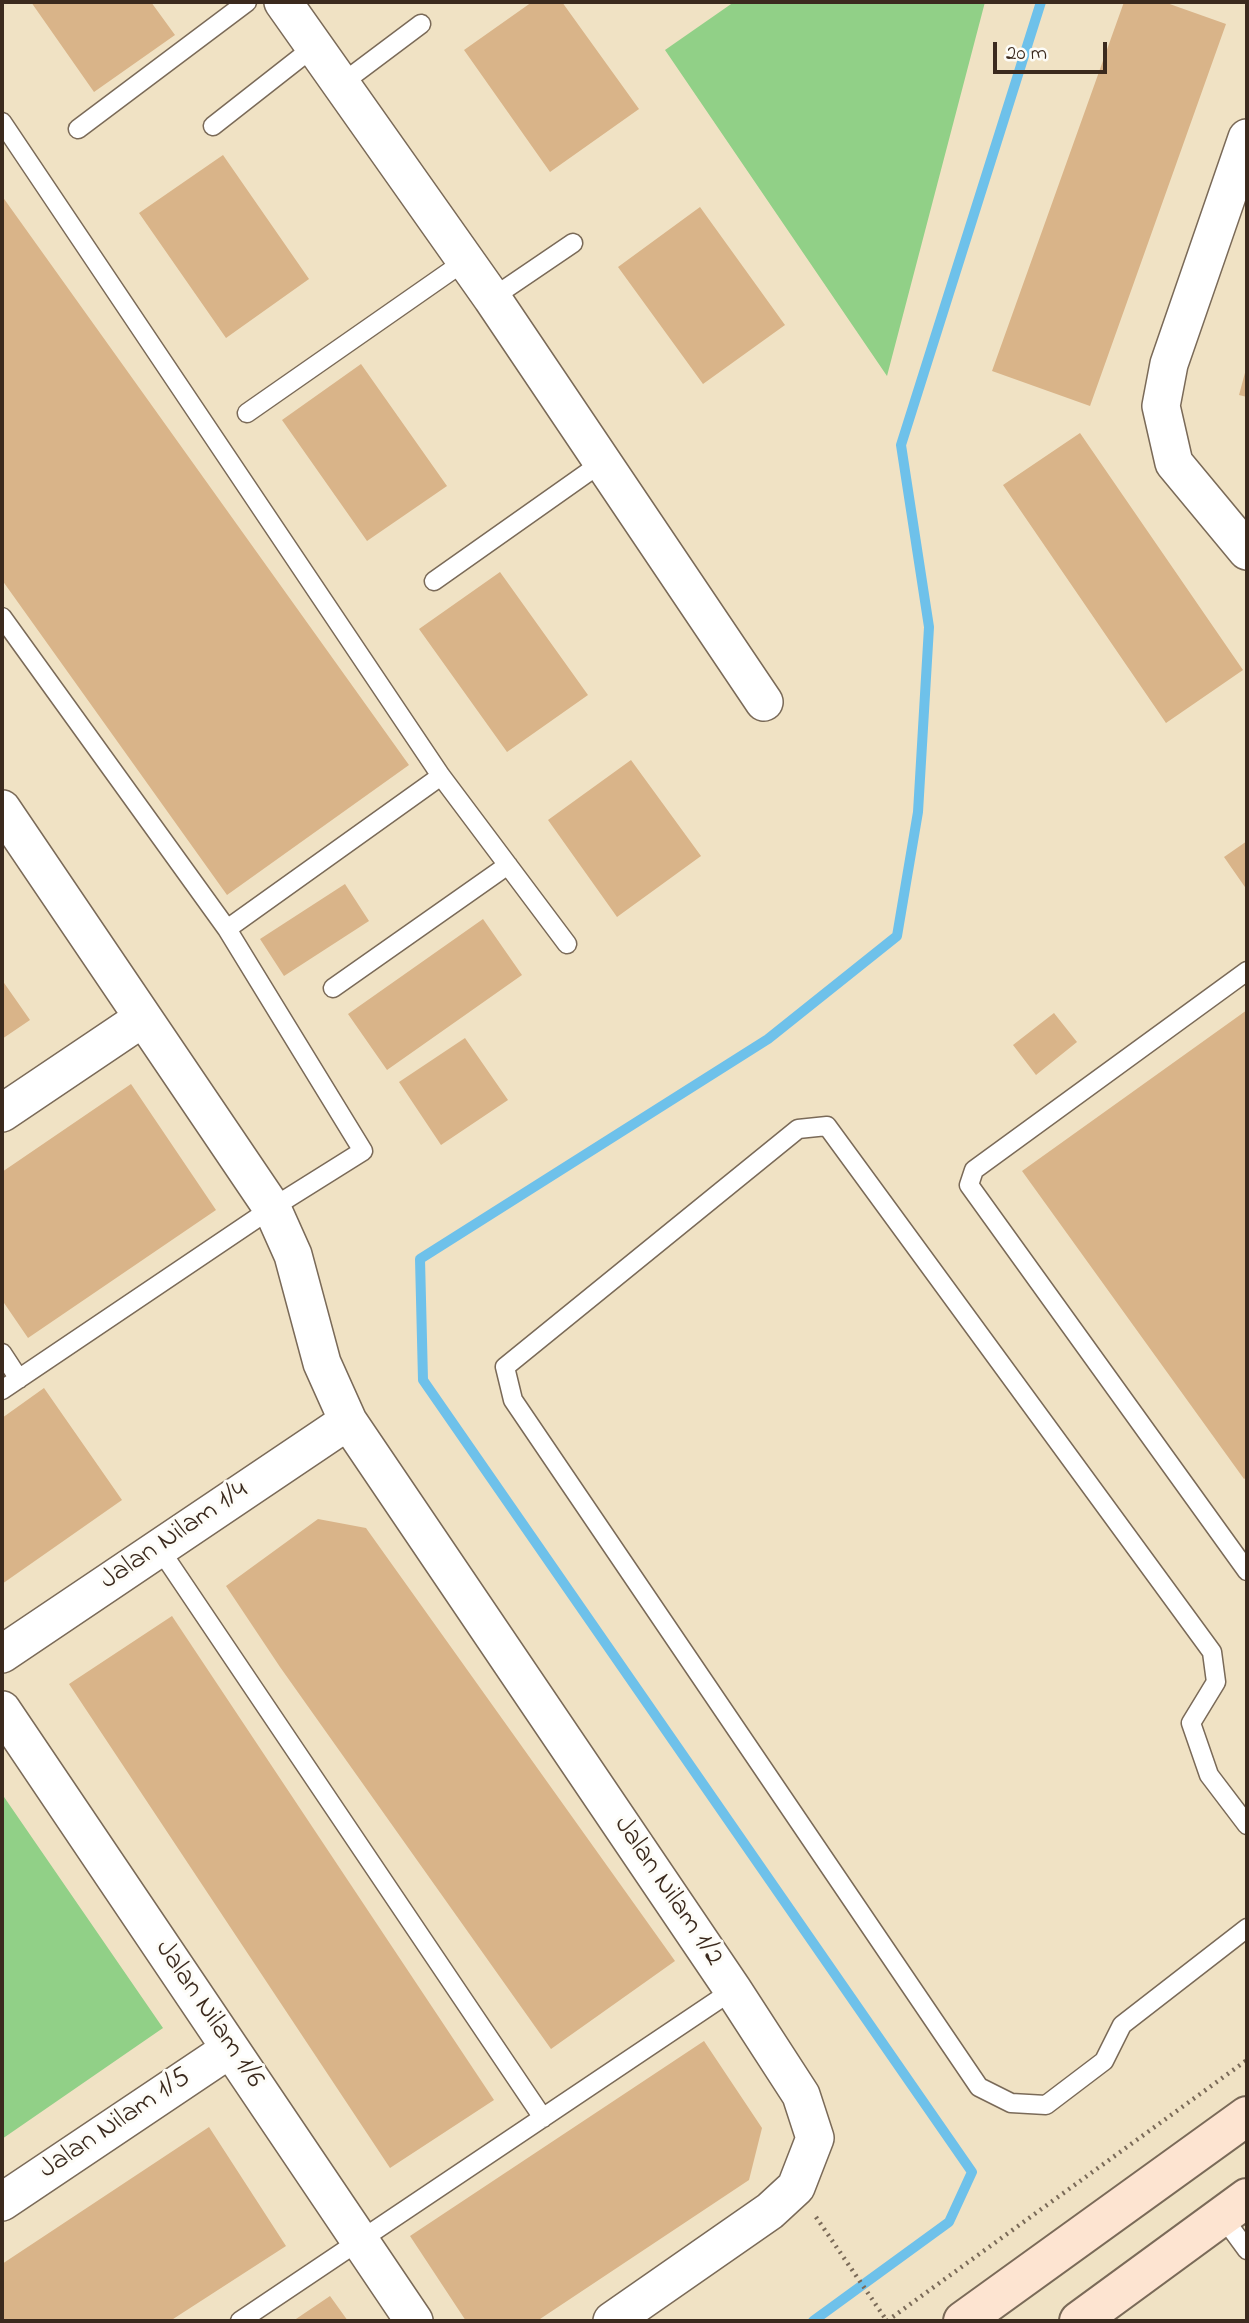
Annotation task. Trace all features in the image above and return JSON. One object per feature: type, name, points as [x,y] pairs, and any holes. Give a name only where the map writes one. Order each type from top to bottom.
[{"type":"main road","points":[[963,2321],[1247,2116]]},
{"type":"main road","points":[[1079,2321],[1235,2207]]},
{"type":"street","points":[[283,2],[492,298],[764,702]]},
{"type":"street","points":[[1247,138],[1169,364],[1161,406],[1174,463],[1247,551]]},
{"type":"street","name":"Jalan Nilam 1/2","points":[[7,827],[143,1018],[272,1208],[293,1255],[321,1363],[348,1421],[802,2095],[815,2138],[796,2187],[771,2211],[612,2321]]},
{"type":"street","points":[[2,1113],[143,1018]]},
{"type":"street","name":"Jalan Nilam 1/4","points":[[2,1654],[348,1421]]},
{"type":"street","name":"Jalan Nilam 1/6","points":[[2,1710],[414,2321]]},
{"type":"street","name":"Jalan Nilam 1/5","points":[[2,2202],[230,2049]]},
{"type":"lane","points":[[78,129],[247,2]]},
{"type":"lane","points":[[341,83],[421,24]]},
{"type":"lane","points":[[213,126],[315,46]]},
{"type":"lane","points":[[2,122],[441,776],[567,944]]},
{"type":"lane","points":[[492,298],[573,243]]},
{"type":"lane","points":[[247,413],[465,261]]},
{"type":"lane","points":[[434,580],[604,461]]},
{"type":"lane","points":[[2,617],[227,929],[363,1152],[272,1208],[2,1390]]},
{"type":"lane","points":[[227,929],[441,776]]},
{"type":"lane","points":[[333,988],[508,865]]},
{"type":"lane","points":[[1247,971],[974,1170],[969,1185],[1247,1571]]},
{"type":"lane","points":[[1247,1825],[1209,1775],[1191,1723],[1216,1682],[1212,1652],[827,1126],[798,1129],[505,1367],[513,1400],[979,2087],[1010,2103],[1046,2105],[1104,2061],[1122,2025],[1247,1928]]},
{"type":"lane","points":[[2,1353],[19,1378]]},
{"type":"lane","points":[[159,1548],[543,2118]]},
{"type":"lane","points":[[240,2321],[733,1990]]},
{"type":"lane","points":[[1235,2207],[1247,2250]]},
{"type":"path","points":[[796,2187],[887,2321],[1247,2060]]},
{"type":"green space","points":[[734,2],[985,2],[887,376],[665,50]]},
{"type":"green space","points":[[2,1794],[163,2028],[2,2139]]},
{"type":"building","points":[[31,2],[151,2],[175,35],[94,92]]},
{"type":"building","points":[[532,2],[562,2],[639,109],[550,172],[464,50]]},
{"type":"building","points":[[1124,2],[1164,2],[1226,24],[1090,406],[992,371]]},
{"type":"building","points":[[223,155],[309,279],[226,338],[139,213]]},
{"type":"building","points":[[2,196],[409,765],[227,895],[2,580]]},
{"type":"building","points":[[700,207],[785,325],[703,384],[618,267]]},
{"type":"building","points":[[361,364],[447,486],[367,541],[282,420]]},
{"type":"building","points":[[1247,369],[1247,397],[1239,395]]},
{"type":"building","points":[[1080,433],[1243,670],[1166,723],[1003,485]]},
{"type":"building","points":[[500,572],[588,695],[507,752],[419,629]]},
{"type":"building","points":[[631,760],[701,856],[617,917],[548,820]]},
{"type":"building","points":[[1247,841],[1247,890],[1224,857]]},
{"type":"building","points":[[345,884],[369,921],[284,976],[260,939]]},
{"type":"building","points":[[483,919],[522,975],[387,1070],[348,1014]]},
{"type":"building","points":[[2,980],[30,1020],[2,1039]]},
{"type":"building","points":[[1247,1010],[1247,1477],[1244,1479],[1022,1171]]},
{"type":"building","points":[[1054,1013],[1077,1042],[1036,1075],[1013,1045]]},
{"type":"building","points":[[465,1038],[508,1100],[441,1145],[399,1082]]},
{"type":"building","points":[[131,1084],[216,1210],[28,1338],[2,1300],[2,1172]]},
{"type":"building","points":[[44,1388],[122,1500],[2,1584],[2,1418]]},
{"type":"building","points":[[318,1519],[366,1528],[675,1961],[551,2049],[280,1667],[226,1586]]},
{"type":"building","points":[[172,1616],[494,2100],[390,2168],[69,1684]]},
{"type":"building","points":[[704,2041],[762,2128],[749,2180],[537,2321],[466,2321],[410,2236]]},
{"type":"building","points":[[209,2127],[286,2246],[170,2321],[2,2321],[2,2264]]},
{"type":"building","points":[[330,2296],[348,2321],[293,2321]]},
{"type":"waterway","points":[[813,2321],[949,2222],[972,2172],[423,1380],[420,1259],[768,1039],[897,936],[918,812],[929,627],[901,445],[1041,2]]}]
